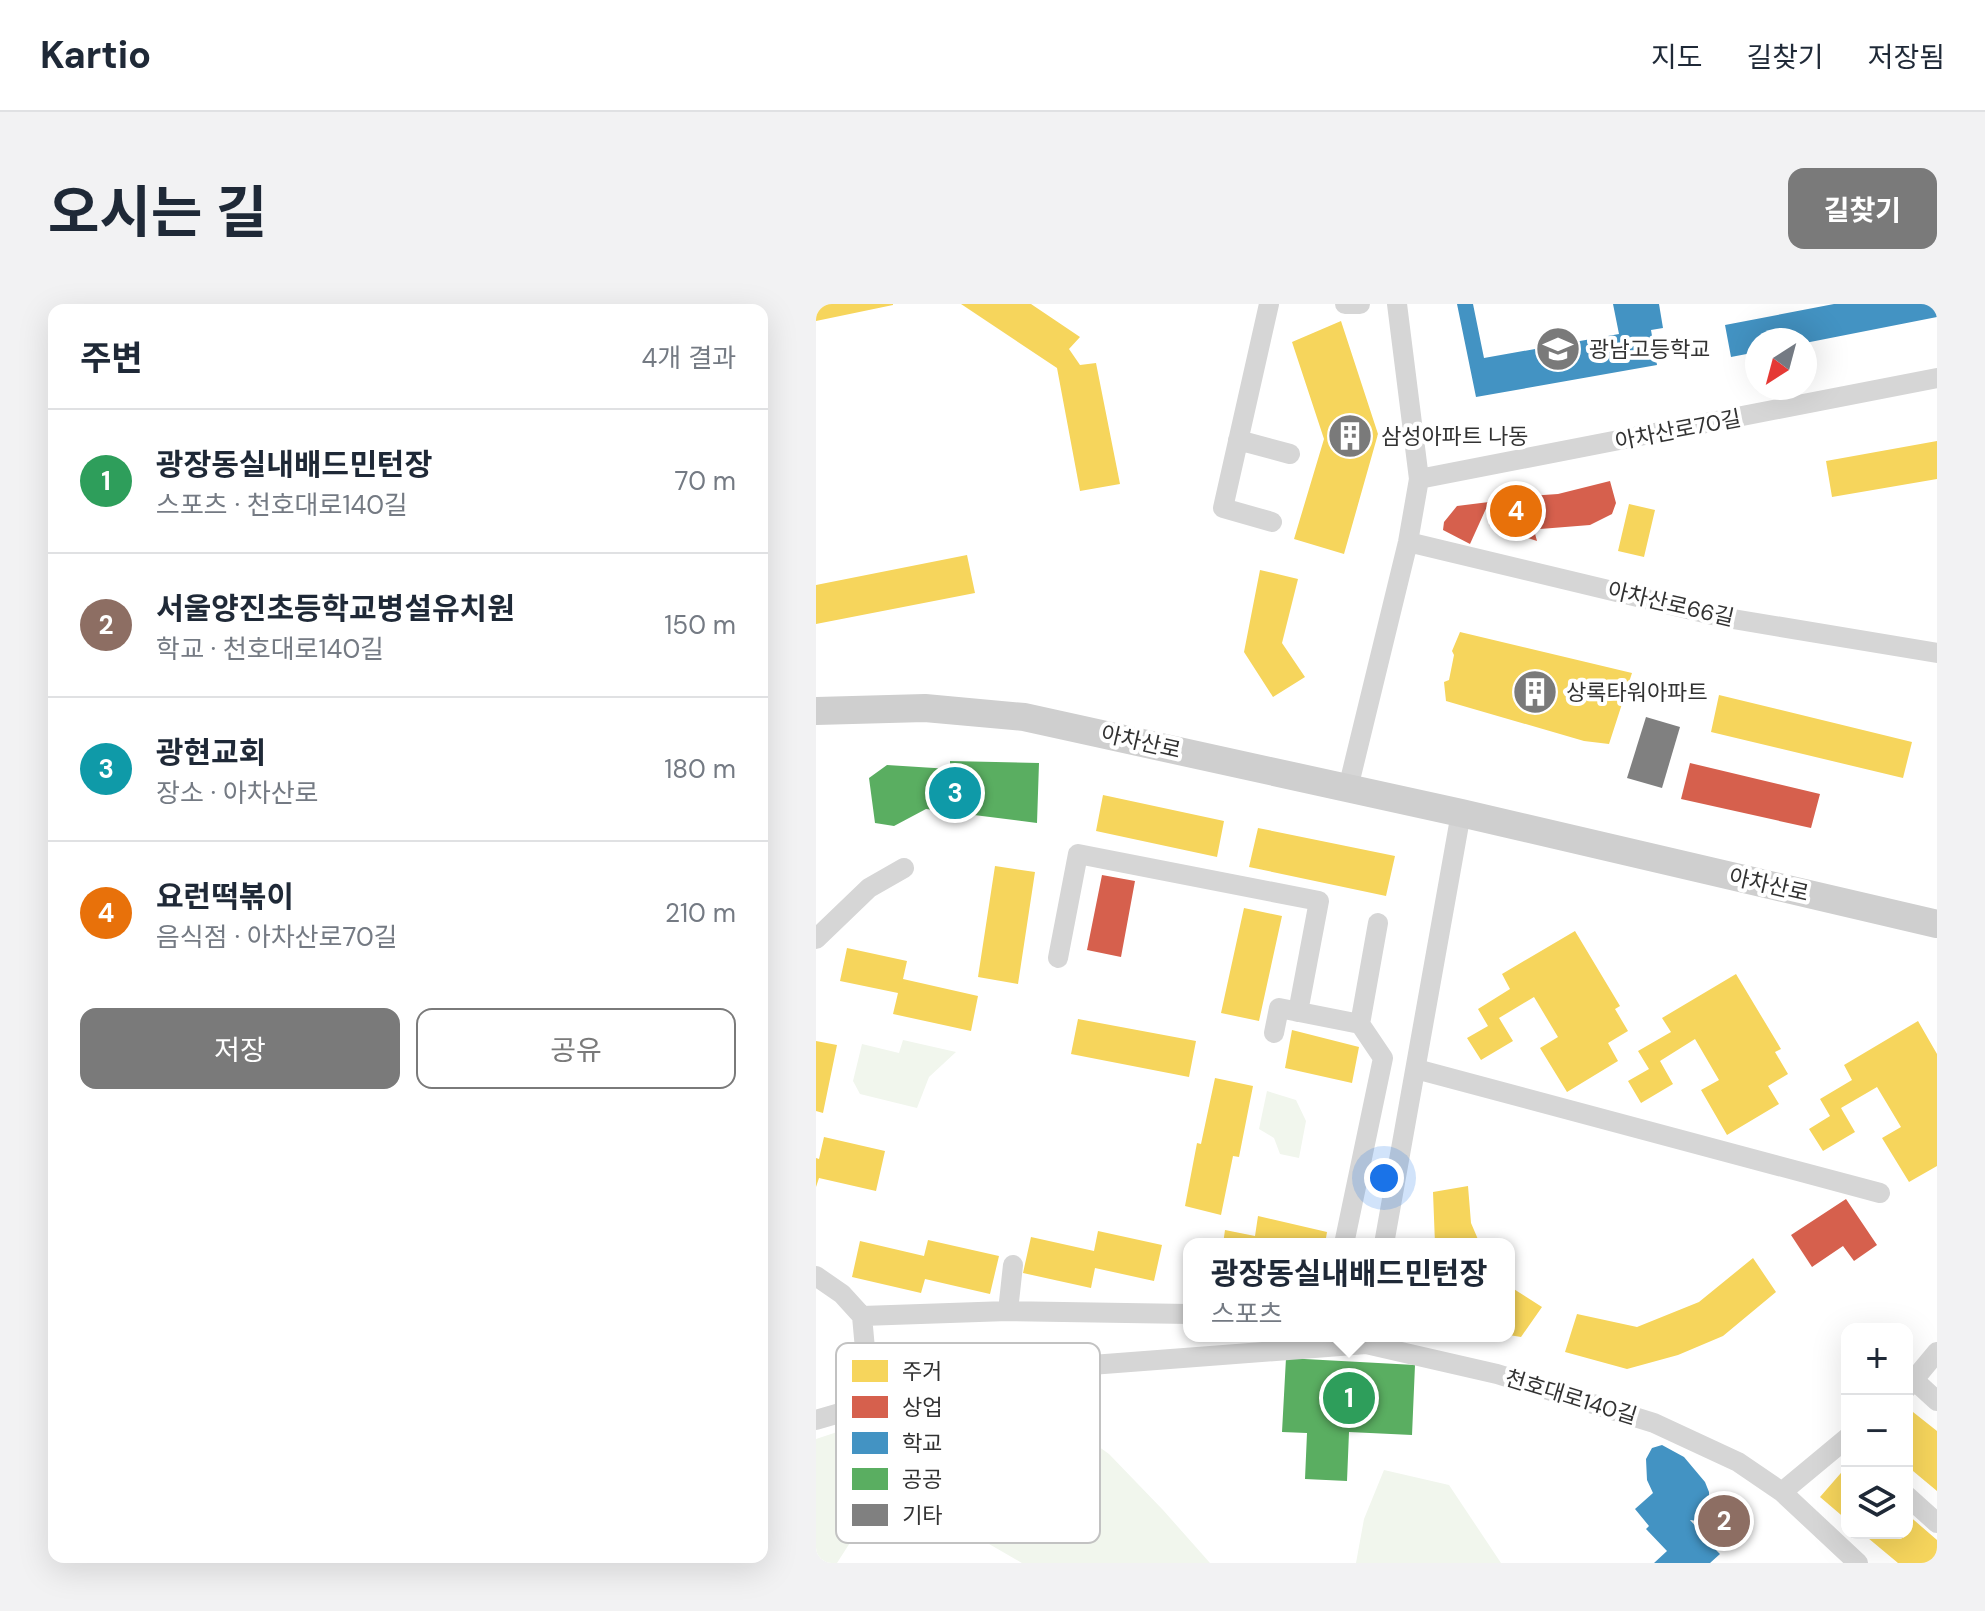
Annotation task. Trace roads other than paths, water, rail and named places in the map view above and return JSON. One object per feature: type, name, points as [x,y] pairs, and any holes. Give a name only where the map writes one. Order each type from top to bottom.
[{"type":"main road","name":"아차산로","points":[[816,711],[925,708],[1024,717],[1461,813],[1937,924]]},
{"type":"street","points":[[1269,304],[1223,508],[1272,522]]},
{"type":"street","points":[[1345,304],[1360,304]]},
{"type":"street","points":[[1351,789],[1350,780],[1408,542],[1419,479],[1397,304]]},
{"type":"street","name":"아차산로70길","points":[[1419,479],[1937,378]]},
{"type":"street","points":[[1238,440],[1290,454]]},
{"type":"street","name":"아차산로66길","points":[[1408,542],[1721,617],[1937,653]]},
{"type":"street","points":[[1385,1238],[1461,813]]},
{"type":"street","points":[[1058,958],[1078,854],[1319,901],[1298,1012]]},
{"type":"street","points":[[816,939],[869,888],[904,868]]},
{"type":"street","points":[[1345,1238],[1383,1058],[1360,1024],[1378,923]]},
{"type":"street","points":[[1274,1033],[1279,1008],[1360,1024]]},
{"type":"street","points":[[1416,1069],[1880,1193]]},
{"type":"street","points":[[1008,1311],[1013,1265]]},
{"type":"street","points":[[816,1276],[842,1294],[862,1316],[864,1343]]},
{"type":"street","points":[[862,1316],[1008,1311],[1183,1314]]},
{"type":"street","name":"천호대로140길","points":[[1100,1363],[1344,1342]]},
{"type":"street","name":"천호대로140길","points":[[1375,1342],[1497,1374],[1654,1423],[1738,1462],[1782,1492],[1858,1563]]},
{"type":"street","points":[[1913,1380],[1937,1352]]},
{"type":"street","points":[[1913,1386],[1937,1401]]},
{"type":"street","name":"천호대로140길","points":[[816,1420],[836,1414]]},
{"type":"street","points":[[1782,1492],[1841,1443]]},
{"type":"street","points":[[1913,1501],[1937,1523]]},
{"type":"place","name":"광남고등학교","points":[[1558,349]]},
{"type":"place","name":"삼성아파트 나동","points":[[1350,436]]},
{"type":"place","name":"요런떡볶이","points":[[1516,511]]},
{"type":"place","name":"상록타워아파트","points":[[1535,692]]},
{"type":"place","name":"광현교회","points":[[955,793]]},
{"type":"place","name":"광장동실내배드민턴장","points":[[1349,1398]]},
{"type":"place","name":"서울양진초등학교병설유치원","points":[[1724,1521]]}]
